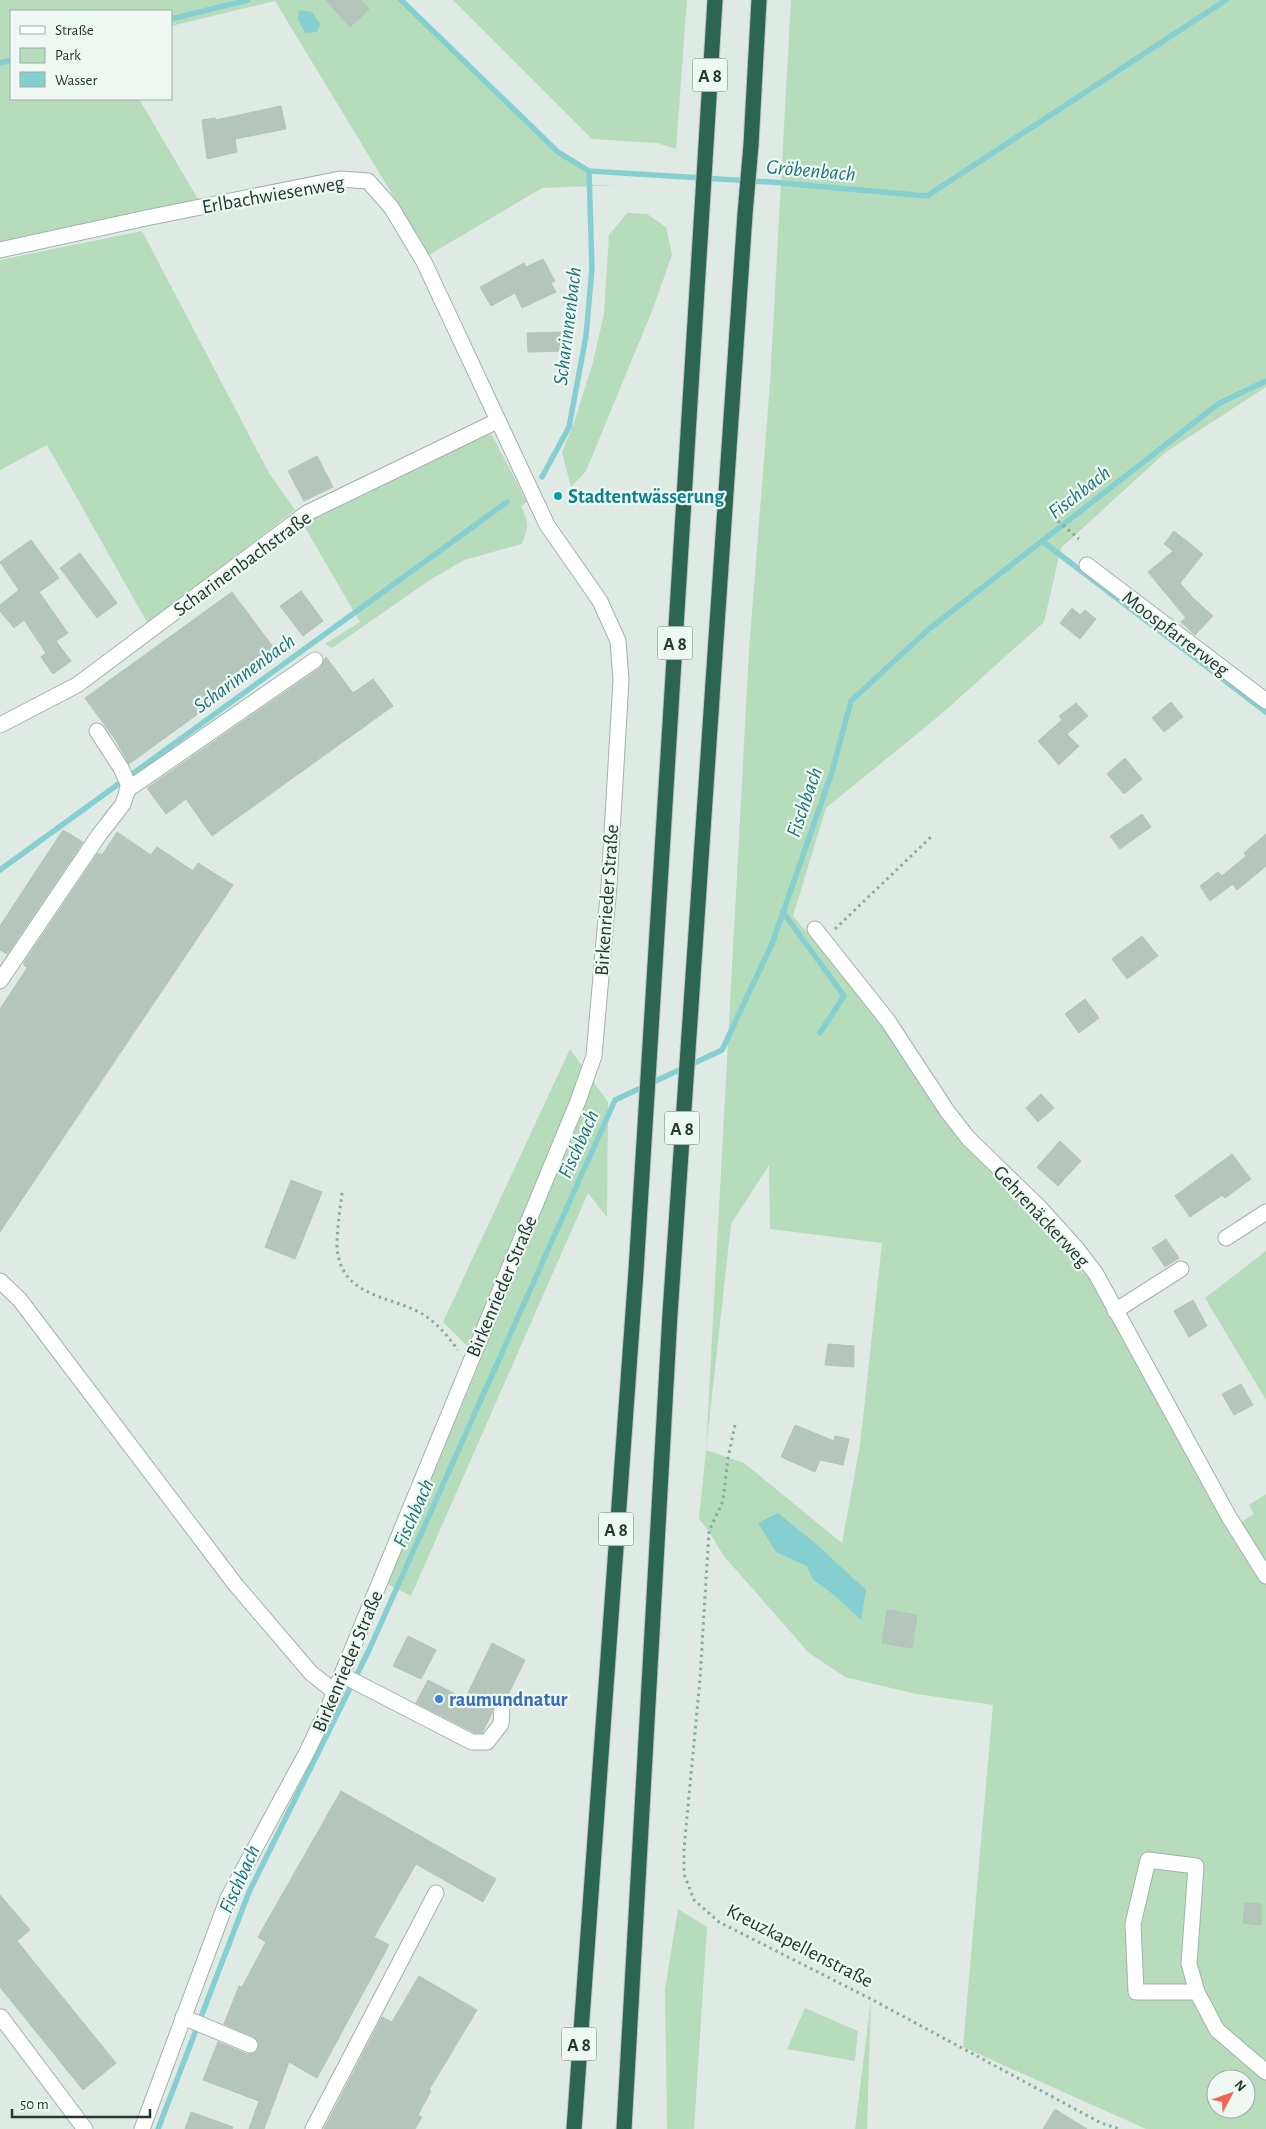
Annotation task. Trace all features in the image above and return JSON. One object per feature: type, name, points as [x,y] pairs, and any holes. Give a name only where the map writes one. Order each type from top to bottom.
[{"type":"highway","name":"A 8","points":[[574,2129],[648,1073],[715,0]]},
{"type":"highway","name":"A 8","points":[[624,2129],[670,1314],[751,145],[759,0]]},
{"type":"street","name":"Erlbachwiesenweg","points":[[0,250],[146,218],[340,180],[368,181],[390,207],[424,262],[497,421]]},
{"type":"street","name":"Scharinenbachstraße","points":[[0,725],[77,685],[306,513],[497,421]]},
{"type":"street","name":"Birkenrieder Straße","points":[[142,2129],[185,2018],[228,1898],[307,1752],[342,1676],[470,1360],[578,1101],[594,1056],[609,885],[621,680],[618,641],[600,600],[547,525],[497,421]]},
{"type":"street","name":"Moospfarrerweg","points":[[1087,565],[1266,701]]},
{"type":"street","points":[[128,788],[315,660]]},
{"type":"street","points":[[2,979],[99,835],[123,804],[128,788],[121,768],[97,731]]},
{"type":"street","name":"Gehrenäckerweg","points":[[819,934],[888,1021],[947,1111],[968,1138],[1040,1208],[1077,1249],[1096,1274],[1229,1517],[1266,1576]]},
{"type":"street","points":[[1226,1238],[1266,1212]]},
{"type":"street","points":[[1115,1311],[1181,1269]]},
{"type":"street","points":[[2,1287],[20,1300],[235,1584],[311,1673],[335,1692]]},
{"type":"street","points":[[342,1676],[472,1742],[487,1742],[501,1724],[502,1708]]},
{"type":"street","points":[[1197,1992],[1136,1992],[1133,1924],[1148,1860],[1196,1866],[1189,1964],[1197,1992],[1217,2030],[1266,2072]]},
{"type":"street","points":[[313,2129],[436,1894]]},
{"type":"street","points":[[1,2017],[85,2129]]},
{"type":"street","points":[[185,2018],[250,2044]]},
{"type":"path","points":[[1058,521],[1079,539]]},
{"type":"path","points":[[819,934],[932,835]]},
{"type":"path","points":[[342,1193],[337,1247],[342,1269],[358,1287],[375,1297],[417,1311],[439,1325],[460,1352],[470,1360]]},
{"type":"path","name":"Kreuzkapellenstraße","points":[[735,1425],[728,1458],[724,1501],[709,1531],[700,1679],[684,1850],[684,1874],[694,1900],[719,1922],[896,2012],[1102,2123],[1119,2129]]},
{"type":"green space","points":[[0,0],[401,0],[558,152],[589,171],[589,185],[619,185],[542,188],[429,255],[275,1],[172,26],[172,10],[10,10],[10,100],[140,100],[201,204],[0,246]]},
{"type":"green space","points":[[453,0],[687,0],[676,149],[657,143],[592,139]]},
{"type":"green space","points":[[791,0],[1266,0],[1266,387],[1166,452],[1061,548],[1044,622],[939,716],[826,808],[793,916],[885,1025],[1091,1278],[1232,1528],[1266,1584],[1266,2129],[1146,2129],[963,2047],[993,1705],[916,1694],[845,1677],[809,1653],[723,1555],[709,1531],[699,1519],[706,1450],[749,651],[770,382]],"holes":[[[769,1165],[770,1229],[882,1243],[860,1445],[842,1543],[744,1463],[706,1450],[731,1224]],[[807,1566],[861,1619],[812,1579]]]},
{"type":"green space","points":[[627,213],[647,214],[666,227],[672,255],[652,311],[586,471],[571,487],[562,452],[575,420],[593,362],[604,314],[609,235]]},
{"type":"green space","points":[[142,231],[269,473],[295,510],[148,624],[47,445],[0,470],[0,260]]},
{"type":"green space","points":[[492,435],[527,502],[521,506],[527,525],[522,544],[464,560],[430,580],[332,648],[325,644],[360,622],[303,524],[478,436]]},
{"type":"green space","points":[[570,1049],[608,1102],[607,1217],[588,1193],[411,1596],[387,1584],[481,1360],[443,1322]]},
{"type":"green space","points":[[1266,1251],[1266,1400],[1205,1298]]},
{"type":"green space","points":[[1266,1494],[1266,1567],[1238,1524],[1254,1514],[1249,1505]]},
{"type":"green space","points":[[678,1909],[707,1927],[694,2129],[667,2129],[665,1989]]},
{"type":"green space","points":[[871,1999],[867,2129],[855,2129]]},
{"type":"green space","points":[[805,2008],[858,2031],[855,2061],[787,2049]]},
{"type":"water","points":[[299,10],[312,12],[320,24],[317,32],[305,33],[298,20]]},
{"type":"water","points":[[778,1513],[815,1543],[866,1590],[861,1620],[835,1596],[812,1579],[807,1566],[776,1552],[758,1523]]},
{"type":"building","points":[[326,0],[361,0],[369,9],[350,27]]},
{"type":"building","points":[[281,106],[286,129],[235,139],[237,152],[207,159],[202,120],[215,118],[216,120]]},
{"type":"building","points":[[543,259],[555,281],[551,283],[556,292],[522,308],[515,293],[491,306],[480,287],[524,263],[526,267]]},
{"type":"building","points":[[564,332],[565,351],[528,352],[527,333]]},
{"type":"building","points":[[317,456],[333,487],[304,501],[288,471]]},
{"type":"building","points":[[1174,531],[1203,554],[1180,583],[1213,616],[1195,635],[1181,622],[1186,618],[1148,572],[1173,551],[1164,544]]},
{"type":"building","points":[[31,540],[59,578],[39,592],[68,633],[56,641],[71,661],[53,674],[41,657],[46,653],[24,620],[14,628],[0,611],[0,605],[19,590],[0,562]]},
{"type":"building","points":[[80,553],[117,603],[97,618],[60,568]]},
{"type":"building","points":[[301,591],[323,621],[303,636],[280,606]]},
{"type":"building","points":[[232,592],[279,655],[129,764],[115,739],[85,698]]},
{"type":"building","points":[[1072,608],[1080,615],[1085,610],[1096,619],[1080,639],[1060,623]]},
{"type":"building","points":[[326,657],[353,693],[373,679],[393,706],[212,836],[186,799],[166,814],[147,788],[320,668]]},
{"type":"building","points":[[1171,702],[1183,717],[1164,732],[1152,718]]},
{"type":"building","points":[[1076,703],[1088,716],[1067,734],[1079,746],[1059,765],[1038,741],[1062,720],[1059,716]]},
{"type":"building","points":[[1125,758],[1142,779],[1124,794],[1107,774]]},
{"type":"building","points":[[1142,814],[1151,827],[1120,849],[1110,836]]},
{"type":"building","points":[[63,830],[83,842],[7,954],[0,950],[0,926]]},
{"type":"building","points":[[117,832],[151,855],[157,847],[193,871],[198,863],[233,885],[0,1232],[0,1009],[27,968],[23,964],[98,853],[102,855]]},
{"type":"building","points":[[1266,834],[1266,866],[1237,890],[1233,884],[1210,901],[1200,886],[1218,872],[1222,876],[1246,856],[1244,853]]},
{"type":"building","points":[[1142,936],[1158,956],[1127,979],[1112,959]]},
{"type":"building","points":[[1085,999],[1099,1018],[1079,1033],[1065,1014]]},
{"type":"building","points":[[1041,1094],[1054,1108],[1038,1122],[1026,1108]]},
{"type":"building","points":[[1060,1141],[1081,1161],[1058,1186],[1037,1167]]},
{"type":"building","points":[[1232,1154],[1251,1179],[1225,1198],[1222,1195],[1190,1217],[1175,1196]]},
{"type":"building","points":[[291,1180],[322,1192],[295,1259],[265,1247]]},
{"type":"building","points":[[1166,1239],[1179,1258],[1165,1267],[1152,1248]]},
{"type":"building","points":[[1193,1300],[1207,1326],[1189,1337],[1174,1311]]},
{"type":"building","points":[[828,1344],[854,1346],[854,1367],[825,1365]]},
{"type":"building","points":[[1241,1384],[1253,1405],[1234,1415],[1222,1394]]},
{"type":"building","points":[[795,1425],[834,1441],[835,1436],[849,1439],[843,1465],[820,1460],[815,1472],[781,1457]]},
{"type":"building","points":[[887,1610],[917,1615],[912,1648],[882,1643]]},
{"type":"building","points":[[408,1636],[436,1650],[421,1679],[393,1666]]},
{"type":"building","points":[[492,1643],[525,1660],[506,1699],[501,1696],[494,1702],[492,1713],[482,1733],[475,1733],[416,1703],[428,1680],[465,1699]]},
{"type":"building","points":[[341,1791],[496,1879],[483,1902],[416,1864],[374,1937],[389,1945],[317,2078],[289,2062],[264,2129],[249,2129],[259,2101],[203,2080],[218,2042],[247,2054],[255,2053],[258,2049],[259,2043],[254,2037],[224,2024],[239,1986],[242,1987],[266,1942],[258,1937]]},
{"type":"building","points":[[0,1895],[30,1930],[17,1941],[116,2063],[83,2090],[0,1987]]},
{"type":"building","points":[[1245,1903],[1261,1904],[1261,1925],[1243,1923]]},
{"type":"building","points":[[419,1976],[477,2010],[429,2090],[431,2091],[418,2115],[422,2117],[415,2129],[324,2129],[382,2017],[392,2022]]},
{"type":"building","points":[[1055,2109],[1087,2129],[1043,2129]]},
{"type":"building","points":[[191,2112],[233,2127],[232,2129],[185,2129]]},
{"type":"waterway","points":[[172,19],[248,0]]},
{"type":"waterway","name":"Gröbenbach","points":[[401,0],[558,152],[589,171],[770,182],[927,196],[1226,0]]},
{"type":"waterway","points":[[0,63],[10,60]]},
{"type":"waterway","name":"Scharinnenbach","points":[[542,477],[569,427],[586,336],[592,268],[589,171]]},
{"type":"waterway","name":"Fischbach","points":[[158,2129],[249,1892],[369,1650],[615,1100],[722,1050],[772,944],[832,772],[851,701],[929,629],[1218,404],[1266,381]]},
{"type":"waterway","name":"Scharinnenbach","points":[[0,870],[507,502]]},
{"type":"waterway","points":[[1042,541],[1266,712]]},
{"type":"waterway","points":[[783,912],[844,996],[820,1033]]},
{"type":"place","name":"Stadtentwässerung","points":[[558,496]]},
{"type":"place","name":"raumundnatur","points":[[439,1699]]}]
